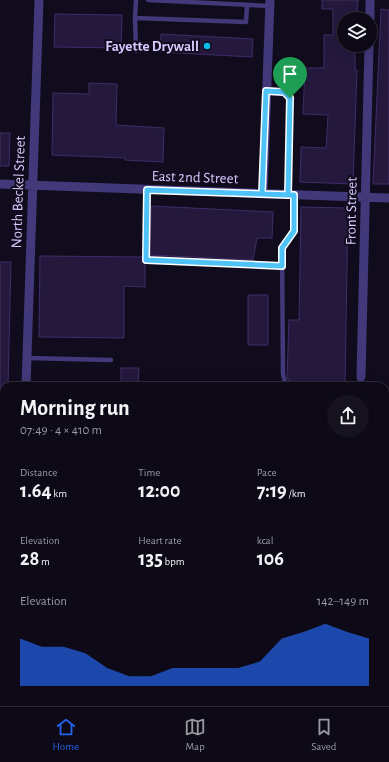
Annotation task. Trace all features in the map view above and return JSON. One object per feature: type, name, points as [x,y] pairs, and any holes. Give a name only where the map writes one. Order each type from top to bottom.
[{"type":"street","name":"North Beckel Street","points":[[26,382],[39,0]]},
{"type":"street","points":[[370,0],[370,12]]},
{"type":"street","points":[[262,194],[270,3]]},
{"type":"street","name":"Front Street","points":[[360,382],[369,52]]},
{"type":"street","name":"East 2nd Street","points":[[0,184],[389,198]]},
{"type":"lane","points":[[136,0],[136,51]]},
{"type":"lane","points":[[148,0],[203,1],[247,5],[270,3]]},
{"type":"lane","points":[[135,18],[246,22],[247,5]]},
{"type":"lane","points":[[266,91],[284,92],[290,98],[291,195],[294,231],[282,248],[283,374],[285,382]]},
{"type":"lane","points":[[147,190],[146,260],[282,266]]},
{"type":"lane","points":[[27,358],[111,360]]},
{"type":"building","points":[[322,0],[358,0],[357,12],[337,12],[337,52],[355,52],[355,70],[357,70],[353,184],[300,182],[301,147],[326,148],[328,115],[303,114],[305,68],[324,68],[324,35],[333,35],[333,9],[322,9]]},
{"type":"building","points":[[381,9],[389,10],[389,184],[373,184]]},
{"type":"building","points":[[55,14],[122,15],[121,48],[54,47]]},
{"type":"building","name":"Fayette Drywall","points":[[161,34],[253,39],[252,57],[160,52]]},
{"type":"building","points":[[89,83],[117,84],[116,125],[164,128],[163,162],[125,160],[125,158],[52,155],[53,93],[89,94]]},
{"type":"building","points":[[0,133],[10,133],[9,166],[0,166]]},
{"type":"building","points":[[151,206],[273,212],[272,238],[257,238],[253,260],[150,255]]},
{"type":"building","points":[[301,207],[348,208],[345,382],[289,382],[287,376],[289,320],[299,320]]},
{"type":"building","points":[[40,256],[142,257],[145,263],[145,287],[124,286],[124,338],[39,337]]},
{"type":"building","points":[[0,262],[11,262],[8,382],[0,382]]},
{"type":"building","points":[[248,295],[268,295],[268,345],[248,345]]},
{"type":"building","points":[[121,368],[139,368],[138,382],[121,382]]},
{"type":"place","name":"Fayette Drywall","points":[[207,46]]},
{"type":"route","points":[[290,98],[288,94],[284,92],[266,91],[262,194],[288,195],[294,195],[294,231],[282,248],[282,266],[146,260],[147,190],[288,195],[290,98]]}]
